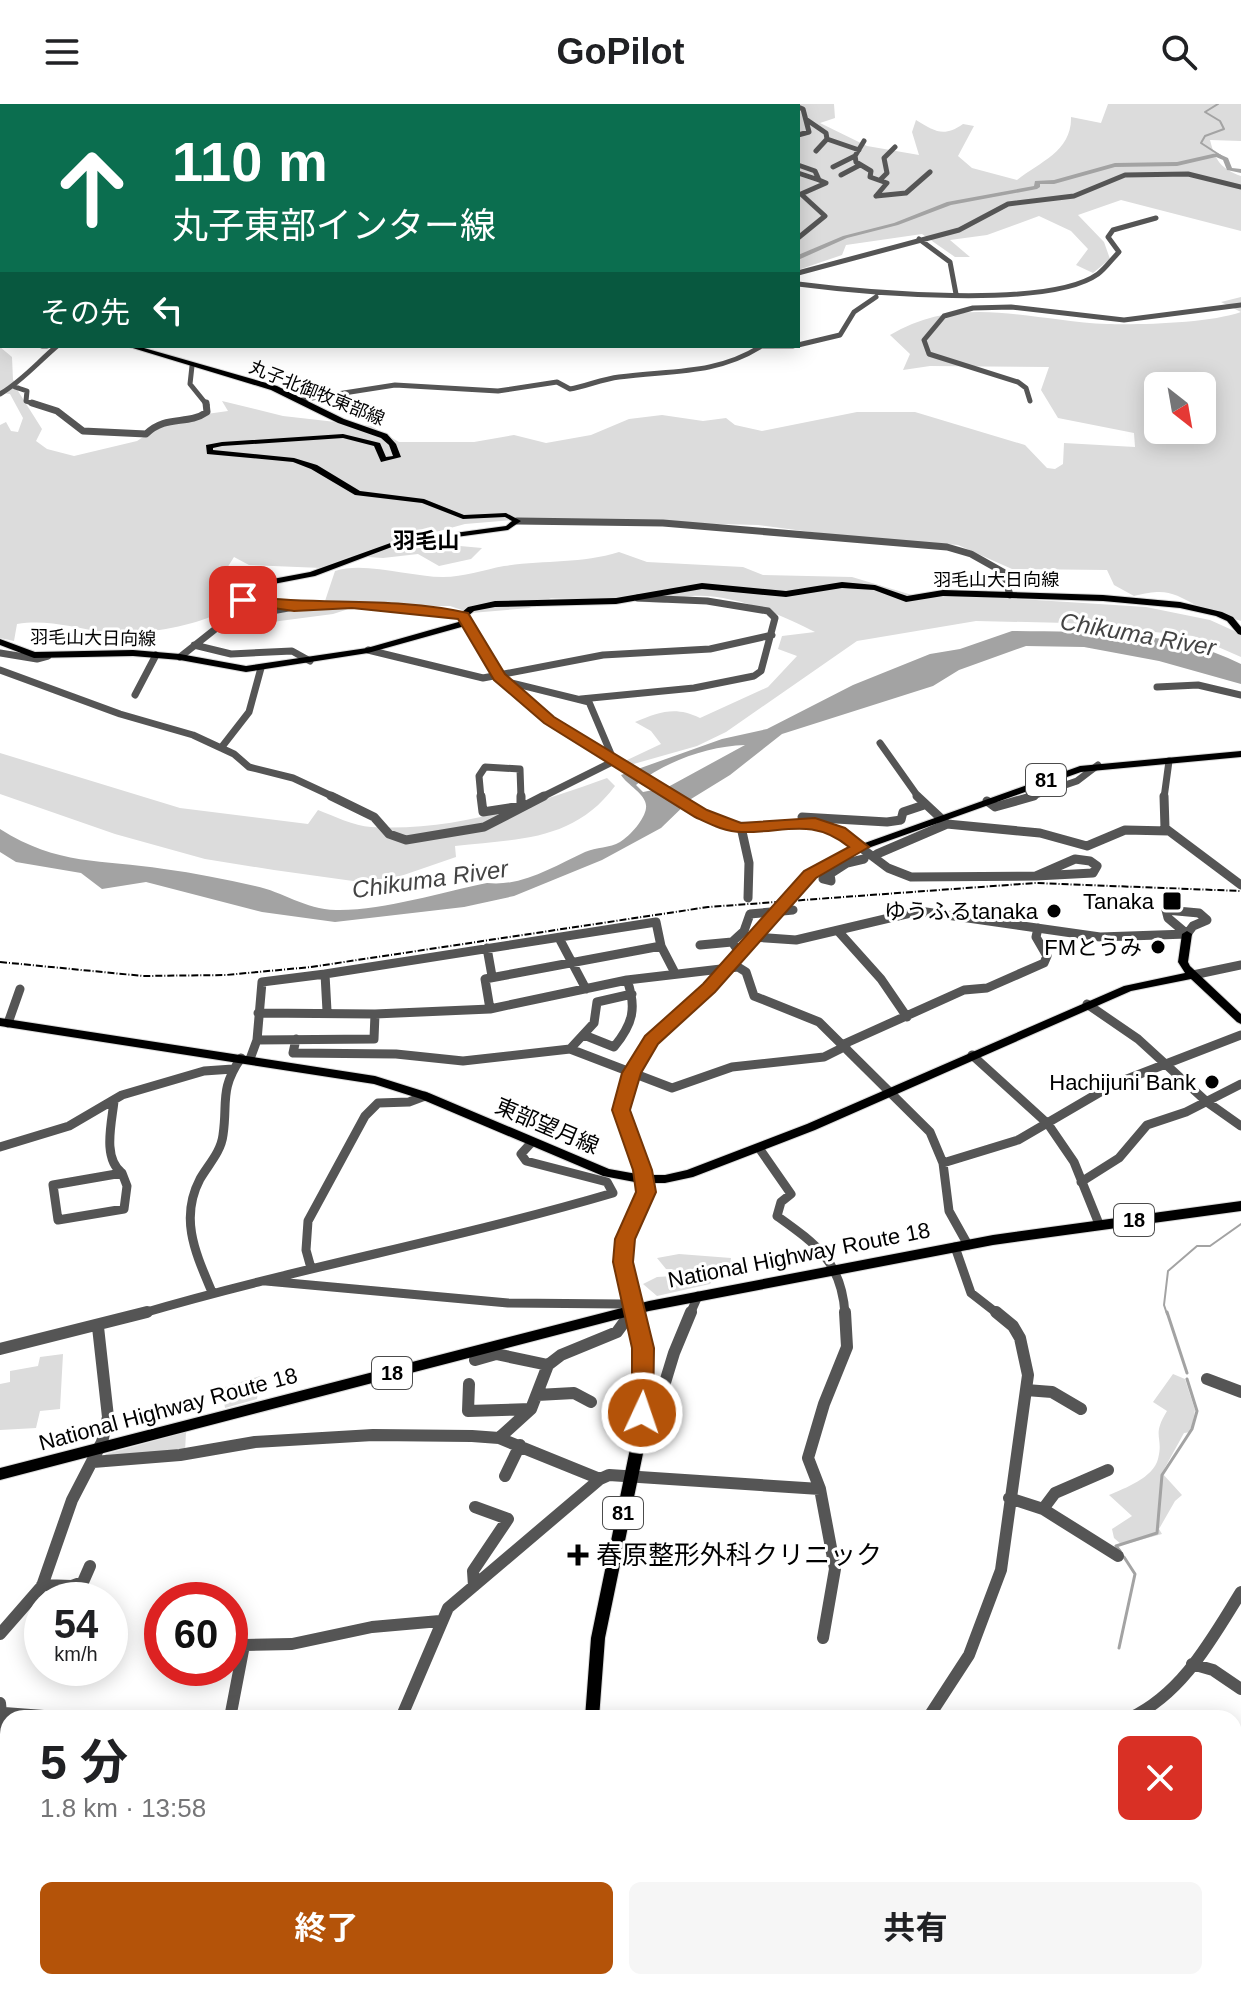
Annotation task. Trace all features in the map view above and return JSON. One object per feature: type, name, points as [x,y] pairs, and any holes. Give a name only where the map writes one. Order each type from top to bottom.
[{"type":"highway","name":"National Highway Route 18","points":[[0,1474],[96,1456],[627,1311],[962,1246],[1241,1206]]},
{"type":"main road","name":"丸子北御牧東部線","points":[[135,348],[267,386],[341,421],[384,436],[392,444],[397,457],[384,460],[377,445],[350,436],[310,441],[240,442],[213,445],[208,450],[294,460],[314,467],[358,493],[424,501],[463,517],[506,515],[517,521]]},
{"type":"main road","points":[[517,521],[508,528],[396,543],[312,574],[244,586],[234,592],[247,601],[294,607],[352,604],[465,619],[487,661],[501,678],[561,729],[701,813],[721,823],[741,827],[815,823],[840,831],[860,847]]},
{"type":"main road","name":"羽毛山大日向線","points":[[0,642],[19,652],[48,656],[112,652],[180,657],[235,668],[261,668],[368,650],[465,619],[471,609],[495,604],[626,599],[702,586],[786,594],[830,586],[861,585],[906,599],[943,593],[1139,600],[1180,605],[1230,619]]},
{"type":"main road","points":[[1230,619],[1241,632]]},
{"type":"main road","name":"81","points":[[593,1710],[598,1638],[639,1433],[651,1403],[644,1359],[627,1311],[623,1267],[628,1232],[644,1202],[645,1180],[621,1110],[631,1073],[651,1040],[728,966],[736,947],[753,937],[822,865],[860,847],[943,821],[987,801],[1073,771],[1098,765],[1239,756]]},
{"type":"main road","points":[[1187,934],[1183,962],[1241,1020]]},
{"type":"main road","name":"東部望月線","points":[[4,1023],[375,1080],[425,1096],[607,1173],[645,1180],[689,1174],[759,1148],[1137,985],[1193,975]]},
{"type":"street","points":[[800,108],[807,120],[808,133],[800,135]]},
{"type":"street","points":[[807,120],[826,133],[827,139]]},
{"type":"street","points":[[827,139],[859,150]]},
{"type":"street","points":[[816,151],[827,139]]},
{"type":"street","points":[[833,167],[855,156],[864,141]]},
{"type":"street","points":[[881,179],[887,173],[884,158],[895,147]]},
{"type":"street","points":[[855,156],[860,165],[870,169],[870,177],[887,184],[876,196],[890,197],[911,190],[930,172]]},
{"type":"street","points":[[841,175],[860,165]]},
{"type":"street","points":[[800,166],[815,171],[819,180]]},
{"type":"street","points":[[800,272],[969,226],[999,207],[1074,196],[1125,175],[1188,174],[1241,187]]},
{"type":"street","points":[[800,175],[826,183],[825,186],[804,191],[801,196],[822,210],[825,216],[800,236]]},
{"type":"street","points":[[800,284],[879,295],[1052,291],[1097,275],[1119,252],[1108,237],[1110,232],[1156,218]]},
{"type":"street","points":[[919,239],[950,262],[956,294]]},
{"type":"street","points":[[994,294],[1004,307]]},
{"type":"street","points":[[800,345],[840,335],[854,312],[879,295]]},
{"type":"street","points":[[1030,401],[1023,385],[937,358],[926,351],[924,344],[938,321],[948,314],[1004,307],[1122,320],[1163,318],[1241,305]]},
{"type":"street","points":[[0,394],[15,387],[55,348]]},
{"type":"street","points":[[299,400],[395,385],[498,391],[557,382],[570,389],[616,378],[681,376],[745,358],[756,348]]},
{"type":"street","points":[[15,387],[27,391],[26,401],[31,405],[57,411],[83,431],[146,434],[159,422],[200,417],[207,412],[208,406],[190,384],[192,366]]},
{"type":"street","points":[[517,521],[663,523],[955,548],[1003,572],[1010,595]]},
{"type":"street","points":[[581,699],[694,688],[754,676],[761,671],[775,618],[768,611],[707,601],[626,599]]},
{"type":"street","points":[[180,657],[228,619],[294,607]]},
{"type":"street","points":[[1230,619],[1241,619]]},
{"type":"street","points":[[368,650],[483,678],[501,678],[603,655],[646,650],[710,649],[772,635]]},
{"type":"street","points":[[194,645],[229,654],[273,649],[302,654],[310,661]]},
{"type":"street","points":[[0,653],[37,659],[48,656]]},
{"type":"street","points":[[135,695],[156,655]]},
{"type":"street","points":[[221,748],[245,720],[261,682],[261,668]]},
{"type":"street","points":[[0,670],[120,714],[193,735],[221,748],[249,767],[293,778],[374,817],[389,834],[406,840],[484,827],[521,806],[619,764],[592,705],[581,699],[501,678]]},
{"type":"street","points":[[1157,687],[1198,685],[1241,695]]},
{"type":"street","points":[[880,743],[924,805],[943,821]]},
{"type":"street","points":[[1169,761],[1164,821],[1169,831],[1241,885]]},
{"type":"street","points":[[987,801],[995,807],[1063,786],[1083,778],[1098,765]]},
{"type":"street","points":[[485,767],[520,769],[521,806],[483,812],[479,776],[485,767]]},
{"type":"street","points":[[1073,771],[1083,778]]},
{"type":"street","points":[[1053,777],[1063,786]]},
{"type":"street","points":[[802,817],[829,817],[871,825],[901,820],[903,812],[924,805]]},
{"type":"street","points":[[877,854],[943,821],[1040,833],[1087,846],[1125,830],[1169,831]]},
{"type":"street","points":[[741,827],[749,863],[748,898]]},
{"type":"street","points":[[860,847],[891,872],[904,877],[1036,876],[1052,873]]},
{"type":"street","points":[[830,873],[850,862],[864,859]]},
{"type":"street","points":[[700,945],[736,947],[750,914],[793,910]]},
{"type":"street","points":[[753,937],[796,940],[919,911],[1113,938],[1187,934]]},
{"type":"street","points":[[212,1292],[189,1243],[188,1224],[197,1186],[224,1133],[221,1108],[233,1069],[246,1058],[257,1040],[262,982],[656,922],[661,946],[675,973]]},
{"type":"street","points":[[296,1039],[293,1053],[325,1056],[396,1054],[463,1061],[570,1049],[672,1088],[732,1067],[824,1057],[964,990],[987,988],[1044,963],[1047,956],[1036,937],[1038,928]]},
{"type":"street","points":[[838,931],[881,979],[907,1017]]},
{"type":"street","points":[[559,938],[586,989]]},
{"type":"street","points":[[490,1009],[485,979],[492,976],[661,946]]},
{"type":"street","points":[[487,948],[492,976]]},
{"type":"street","points":[[1193,975],[1241,965]]},
{"type":"street","points":[[258,1013],[327,1011],[375,1014],[490,1009],[627,980],[728,966],[746,972],[754,996],[809,1015],[845,1045],[930,1132],[943,1163],[949,1211],[962,1246],[971,1293],[1013,1326],[1020,1338],[1028,1375],[1009,1498],[1006,1547],[982,1626],[969,1655],[933,1710]]},
{"type":"street","points":[[325,974],[327,1011]]},
{"type":"street","points":[[584,1035],[614,1047],[633,1023],[632,994],[627,980]]},
{"type":"street","points":[[4,1023],[20,989]]},
{"type":"street","points":[[570,1049],[599,1016],[597,1002],[632,994]]},
{"type":"street","points":[[1087,1004],[1138,1039],[1207,1102],[1241,1126]]},
{"type":"street","points":[[257,1040],[374,1039],[375,1014]]},
{"type":"street","points":[[943,1163],[1018,1140],[1114,1084],[1241,1035]]},
{"type":"street","points":[[972,1055],[1048,1124],[1074,1162],[1099,1224]]},
{"type":"street","points":[[0,1147],[69,1126],[114,1101],[204,1071],[233,1069]]},
{"type":"street","points":[[1081,1182],[1119,1158],[1147,1125],[1207,1102],[1241,1084]]},
{"type":"street","points":[[311,1268],[303,1248],[311,1211],[344,1160],[371,1107],[380,1101],[412,1104],[425,1096]]},
{"type":"street","points":[[114,1101],[110,1151],[116,1169],[124,1173],[128,1181],[124,1209],[58,1220],[53,1185],[124,1173]]},
{"type":"street","points":[[0,1349],[98,1327],[258,1280],[535,1216],[607,1196],[614,1191],[607,1182],[526,1161],[521,1154],[531,1143]]},
{"type":"street","points":[[759,1148],[791,1194],[781,1202],[777,1216],[818,1245],[844,1297],[847,1347],[824,1404],[808,1458],[820,1489],[835,1569],[823,1638]]},
{"type":"street","points":[[258,1280],[627,1311],[617,1332],[561,1355],[548,1365],[531,1409],[499,1438]]},
{"type":"street","points":[[651,1403],[698,1296]]},
{"type":"street","points":[[568,1306],[570,1325]]},
{"type":"street","points":[[43,1582],[64,1519],[96,1456],[108,1417],[98,1327]]},
{"type":"street","points":[[475,1360],[496,1354],[548,1365]]},
{"type":"street","points":[[1207,1379],[1241,1392]]},
{"type":"street","points":[[469,1384],[468,1411],[531,1409]]},
{"type":"street","points":[[1026,1390],[1052,1392],[1081,1409]]},
{"type":"street","points":[[537,1395],[574,1393],[591,1402]]},
{"type":"street","points":[[96,1456],[180,1455],[255,1442],[336,1437],[499,1438],[600,1479]]},
{"type":"street","points":[[505,1476],[520,1445]]},
{"type":"street","points":[[1043,1509],[1055,1493],[1108,1470]]},
{"type":"street","points":[[404,1710],[448,1608],[600,1479],[609,1475],[820,1489]]},
{"type":"street","points":[[1009,1498],[1043,1509],[1118,1556]]},
{"type":"street","points":[[474,1586],[473,1571],[508,1519],[475,1507]]},
{"type":"street","points":[[83,1582],[90,1566]]},
{"type":"street","points":[[1144,1710],[1161,1700],[1192,1664],[1241,1592]]},
{"type":"street","points":[[0,1634],[24,1606]]},
{"type":"street","points":[[232,1710],[244,1645],[258,1647],[318,1640],[374,1627],[440,1621]]},
{"type":"street","points":[[1192,1664],[1213,1670],[1241,1689]]},
{"type":"shaded area","points":[[800,104],[834,104],[835,118],[820,123],[867,146],[919,155],[912,132],[916,120],[944,132],[963,124],[974,126],[958,156],[972,168],[1017,180],[1060,147],[1070,129],[1071,117],[1101,123],[1108,104],[1241,104],[1241,141],[1210,140],[1220,163],[1241,176],[1241,231],[1121,200],[1078,215],[1104,242],[1110,259],[1093,273],[1076,265],[1088,249],[1071,231],[1039,216],[987,235],[950,240],[970,257],[955,257],[922,234],[846,245],[842,255],[800,269]]},
{"type":"shaded area","points":[[1241,297],[1241,312],[1221,302]]},
{"type":"shaded area","points":[[970,312],[1079,322],[1212,319],[1241,312],[1241,621],[1208,612],[1168,593],[1134,596],[1114,585],[1107,570],[1012,569],[958,545],[841,536],[758,525],[524,519],[465,524],[421,536],[438,544],[482,548],[471,559],[439,566],[418,554],[383,558],[351,556],[322,568],[249,565],[234,557],[210,595],[215,615],[176,627],[116,633],[50,623],[28,623],[17,624],[14,641],[0,638],[0,425],[6,422],[11,431],[18,432],[23,418],[10,394],[0,393],[0,348],[12,357],[13,380],[20,386],[18,391],[42,429],[36,441],[47,449],[74,456],[137,441],[171,419],[228,411],[222,401],[283,416],[371,426],[399,442],[474,442],[514,435],[546,443],[591,435],[629,419],[662,415],[703,421],[726,418],[735,425],[762,431],[857,412],[915,412],[1025,445],[1047,468],[1055,469],[1063,464],[1064,443],[1135,447],[1134,433],[1058,418],[1041,390],[1049,367],[930,366],[903,370],[910,354],[890,335],[916,322]]},
{"type":"shaded area","points":[[619,552],[647,562],[743,567],[763,575],[852,577],[912,595],[940,594],[1146,607],[1210,620],[1241,634],[1241,657],[1193,636],[1068,623],[976,621],[857,641],[726,732],[697,746],[630,765],[625,761],[661,744],[651,731],[635,722],[668,712],[683,712],[700,718],[768,687],[797,656],[778,649],[782,636],[815,632],[761,608],[701,596],[682,597],[665,603],[551,598],[529,608],[471,613],[450,606],[358,606],[333,614],[272,622],[277,613],[323,607],[335,571],[347,568],[451,577],[504,566],[590,558]]},
{"type":"shaded area","points":[[1012,631],[1158,638],[1187,644],[1241,664],[1241,684],[1159,661],[1084,647],[1026,646],[959,670],[933,686],[782,734],[730,775],[691,799],[661,828],[602,860],[514,896],[464,907],[335,922],[262,912],[146,882],[102,889],[81,873],[16,862],[0,852],[0,829],[21,841],[61,855],[221,879],[265,889],[314,907],[336,910],[373,907],[487,883],[513,882],[589,850],[616,844],[628,836],[643,817],[646,803],[621,775],[722,739],[767,729],[853,685],[930,654],[960,649]],"holes":[[[745,745],[668,787],[643,792],[636,785],[660,769],[687,757],[716,748]]]},
{"type":"shaded area","points":[[0,753],[180,808],[308,824],[318,810],[364,826],[432,825],[521,807],[607,778],[615,786],[582,818],[544,834],[455,846],[456,857],[395,878],[353,881],[205,859],[115,834],[0,794]]},
{"type":"shaded area","points":[[679,1254],[731,1258],[728,1275],[666,1269],[657,1258]]},
{"type":"shaded area","points":[[707,1274],[714,1277],[710,1284],[657,1296],[643,1284],[657,1277]]},
{"type":"shaded area","points":[[63,1354],[60,1409],[40,1411],[36,1428],[0,1430],[0,1384],[10,1382],[10,1371],[38,1366],[40,1357]]},
{"type":"shaded area","points":[[1173,1374],[1185,1379],[1195,1410],[1191,1432],[1184,1433],[1162,1473],[1182,1495],[1175,1501],[1159,1529],[1162,1534],[1122,1545],[1114,1538],[1112,1529],[1132,1516],[1109,1495],[1138,1482],[1155,1466],[1160,1426],[1167,1411],[1153,1402]]},
{"type":"shaded area","points":[[260,1376],[257,1399],[225,1408],[222,1388]]},
{"type":"shaded area","points":[[186,1432],[185,1452],[102,1458],[106,1454]]},
{"type":"waterway","points":[[1218,104],[1205,112],[1220,121],[1224,129],[1205,136],[1201,143],[1221,156]]},
{"type":"waterway","points":[[800,257],[845,237],[896,224],[949,203],[1037,187],[1037,182],[1054,182],[1115,165],[1177,164],[1217,155],[1226,159],[1229,169],[1241,171]]},
{"type":"waterway","points":[[1167,1314],[1164,1305],[1168,1271],[1197,1246],[1210,1246],[1241,1224]]},
{"type":"waterway","points":[[1167,1312],[1187,1373]]},
{"type":"waterway","points":[[1120,1551],[1116,1546],[1157,1533],[1162,1475],[1192,1429],[1197,1411],[1187,1379]]},
{"type":"waterway","points":[[1119,1648],[1135,1574],[1124,1557]]},
{"type":"railway","points":[[0,962],[143,976],[226,975],[311,967],[708,907],[1035,883],[1241,891]]},
{"type":"place","name":"Tanaka","points":[[1172,901]]},
{"type":"place","name":"ゆうふるtanaka","points":[[1054,911]]},
{"type":"place","name":"FMとうみ","points":[[1158,947]]},
{"type":"place","name":"Hachijuni Bank","points":[[1212,1082]]},
{"type":"place","name":"春原整形外科クリニック","points":[[578,1555]]},
{"type":"district","name":"羽毛山","points":[[426,540]]},
{"type":"route","points":[[243,600],[294,607],[352,604],[463,616],[487,661],[499,676],[549,720],[711,819],[741,827],[815,823],[840,831],[860,847],[810,874],[709,988],[651,1040],[631,1073],[621,1110],[643,1170],[646,1192],[641,1210],[625,1239],[623,1262],[643,1348],[642,1413]]},
{"type":"water label","name":"Chikuma River","points":[[1138,634]]},
{"type":"water label","name":"Chikuma River","points":[[430,879]]}]
